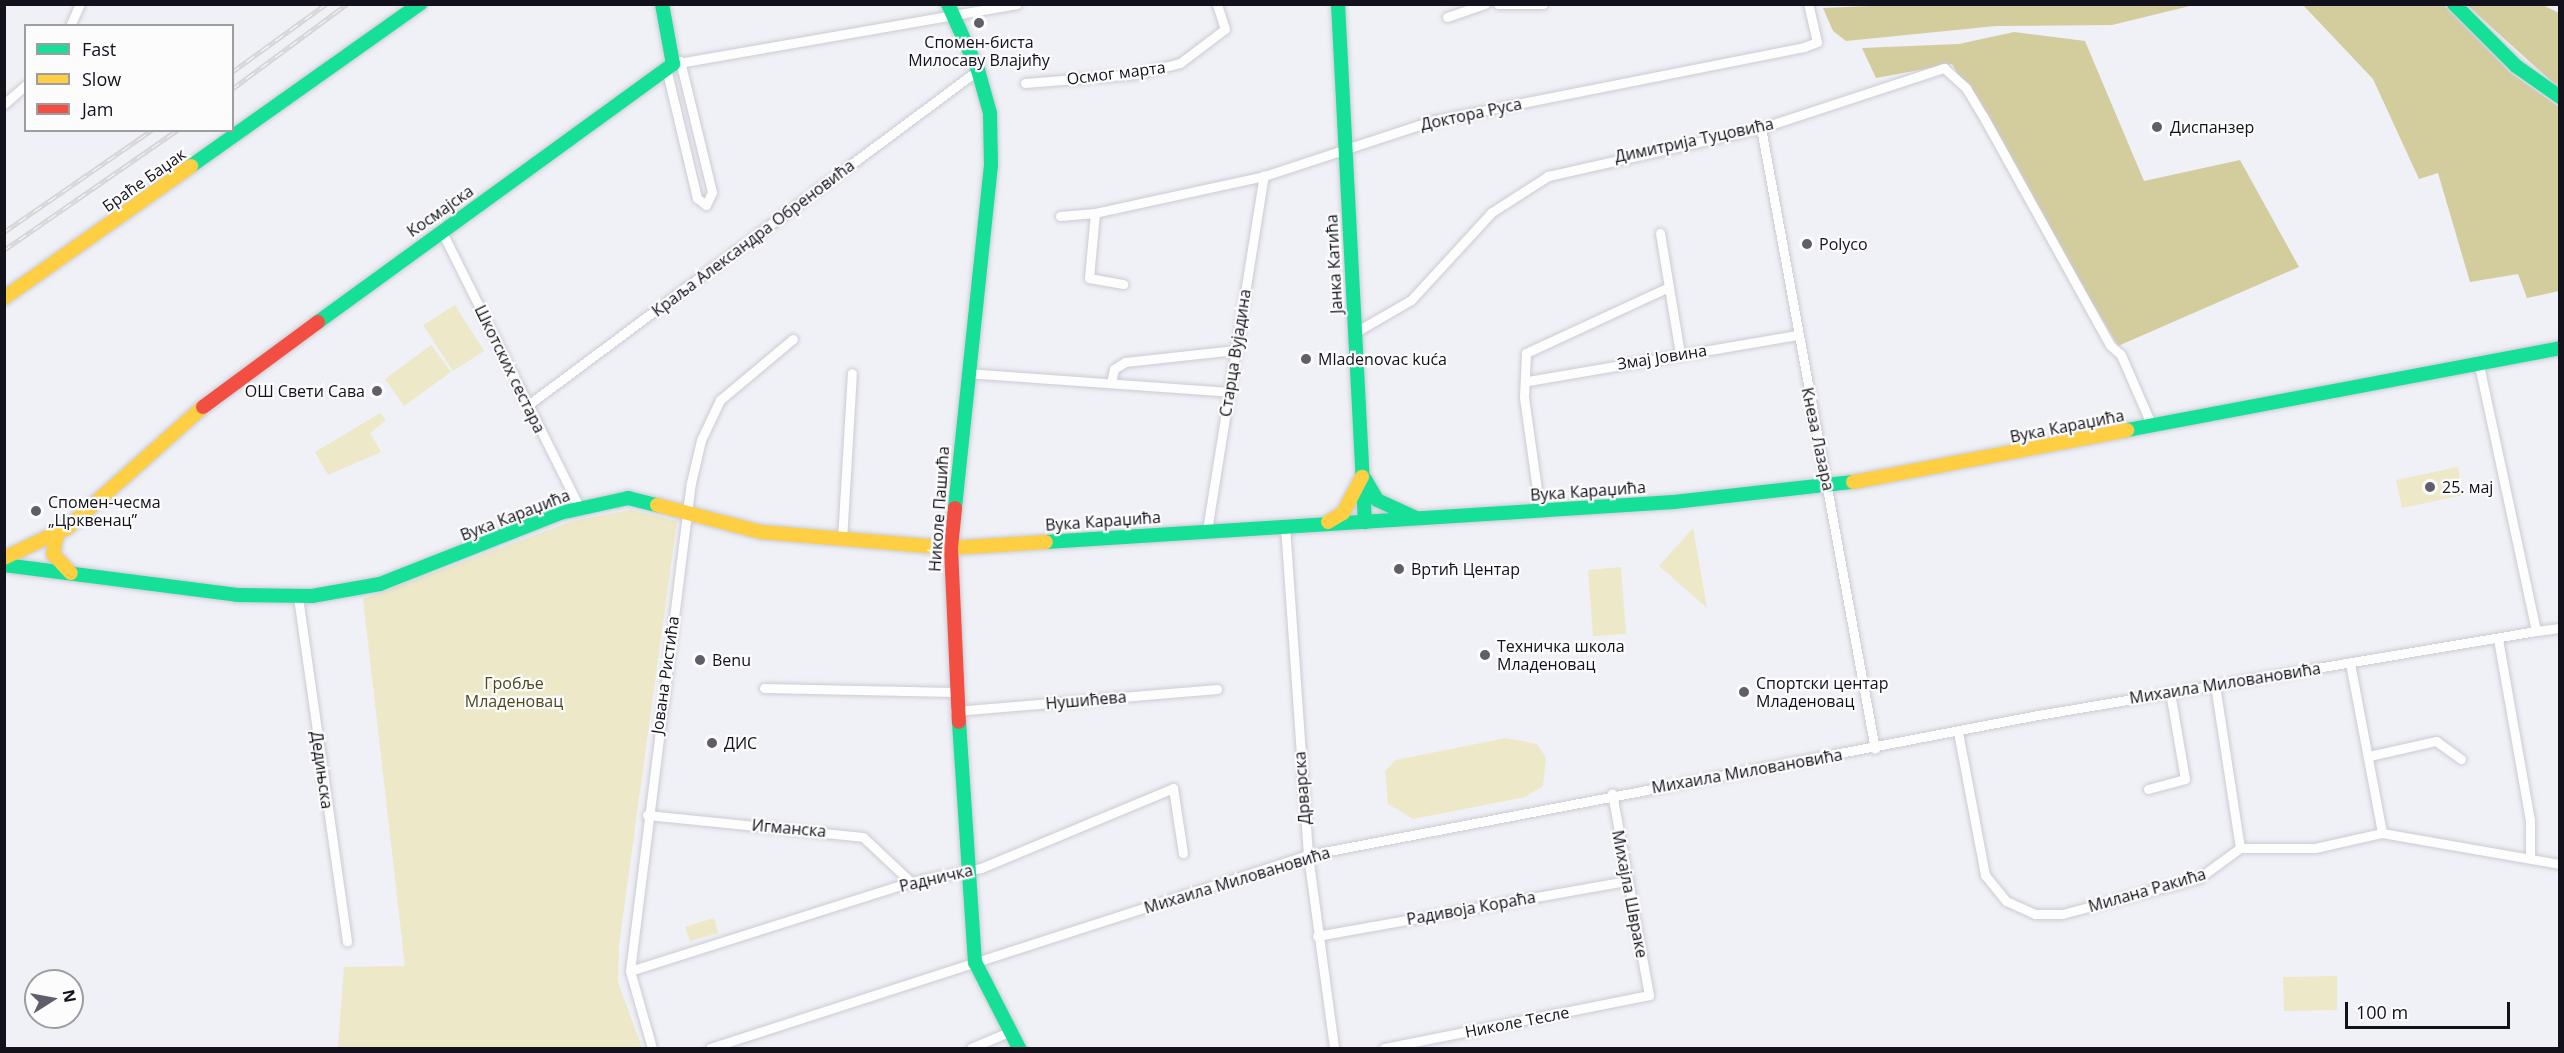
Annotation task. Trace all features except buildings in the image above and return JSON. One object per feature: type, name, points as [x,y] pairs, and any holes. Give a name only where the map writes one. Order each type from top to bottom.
[{"type":"street","points":[[71,24],[80,4]]},
{"type":"street","name":"Браће Баџак","points":[[4,298],[420,4]]},
{"type":"street","points":[[662,4],[697,198],[706,205],[712,192],[673,64]]},
{"type":"street","points":[[950,9],[1017,4]]},
{"type":"street","name":"Осмог марта","points":[[1025,83],[1159,70],[1199,52],[1226,24],[1217,4]]},
{"type":"street","name":"Јанка Катића","points":[[1338,4],[1365,522]]},
{"type":"street","points":[[1447,17],[1485,4]]},
{"type":"street","points":[[1498,4],[1543,4]]},
{"type":"street","name":"Доктора Руса","points":[[1060,216],[1095,213],[1264,176],[1345,152],[1431,121],[1817,42],[1808,4]]},
{"type":"street","points":[[2454,4],[2510,61],[2559,97]]},
{"type":"street","name":"Космајска","points":[[4,558],[57,534],[199,408],[441,230],[673,64],[950,9]]},
{"type":"street","name":"Николе Пашића","points":[[950,9],[978,70],[990,113],[991,165],[966,373],[951,548],[955,711],[966,872],[975,962],[1006,1033],[1019,1048]]},
{"type":"street","name":"Димитрија Туцовића","points":[[1354,333],[1411,300],[1480,222],[1538,181],[1593,162],[1761,128],[1944,68],[1966,88],[2073,281]]},
{"type":"street","name":"Краља Александра Обреновића","points":[[528,405],[978,70]]},
{"type":"street","points":[[4,104],[24,87]]},
{"type":"street","name":"Кнеза Лазара","points":[[1761,128],[1797,335],[1828,487],[1875,749]]},
{"type":"street","name":"Старца Вујадина","points":[[1207,530],[1264,176]]},
{"type":"street","points":[[1095,213],[1089,278],[1123,284]]},
{"type":"street","name":"Шкотских сестара","points":[[441,230],[579,507]]},
{"type":"street","points":[[1660,232],[1680,354]]},
{"type":"street","name":"Вука Караџића","points":[[2073,281],[2121,355],[2152,426]]},
{"type":"street","points":[[1540,511],[1524,397],[1528,381],[1526,353],[1669,287]]},
{"type":"street","name":"Змај Јовина","points":[[1528,381],[1797,335]]},
{"type":"street","name":"Јована Ристића","points":[[652,1048],[630,971],[647,815],[686,513],[701,440],[720,400],[793,339]]},
{"type":"street","name":"Вука Караџића","points":[[4,565],[298,597],[391,580],[579,507],[628,498],[761,532],[951,548],[1207,530],[1425,519],[1828,487],[2559,348]]},
{"type":"street","points":[[1111,383],[1114,369],[1125,362],[1235,350]]},
{"type":"street","points":[[2479,364],[2536,631]]},
{"type":"street","points":[[842,540],[852,373]]},
{"type":"street","points":[[966,373],[1229,392]]},
{"type":"street","points":[[1363,475],[1377,500],[1390,510],[1425,519]]},
{"type":"street","points":[[1323,524],[1343,513],[1363,475]]},
{"type":"street","name":"Дрварска","points":[[1285,526],[1308,855],[1317,936],[1334,1048]]},
{"type":"street","points":[[57,534],[52,554],[73,574]]},
{"type":"street","name":"Дедињска","points":[[298,597],[347,942]]},
{"type":"street","name":"Михаила Миловановића","points":[[710,1048],[1308,855],[1611,794],[1875,749],[2170,692],[2559,628]]},
{"type":"street","points":[[2498,639],[2530,820],[2530,856]]},
{"type":"street","points":[[2350,663],[2382,833]]},
{"type":"street","points":[[2215,685],[2240,848],[2315,848],[2382,833],[2530,856],[2559,864]]},
{"type":"street","points":[[764,688],[954,692]]},
{"type":"street","name":"Нушићева","points":[[955,711],[1217,689]]},
{"type":"street","points":[[2148,789],[2184,779],[2170,692]]},
{"type":"street","name":"Милана Ракића","points":[[1959,732],[1985,875],[1999,895],[2020,909],[2062,914],[2199,878],[2240,848]]},
{"type":"street","points":[[2369,756],[2436,741],[2461,759]]},
{"type":"street","name":"Радничка","points":[[630,971],[911,882],[966,872],[1173,788],[1183,853]]},
{"type":"street","name":"Михајла Швраке","points":[[1611,794],[1625,881],[1649,994]]},
{"type":"street","name":"Игманска","points":[[647,815],[863,837],[911,882]]},
{"type":"street","name":"Радивоја Кораћа","points":[[1317,936],[1625,881]]},
{"type":"street","name":"Николе Тесле","points":[[1384,1048],[1649,994]]},
{"type":"street","points":[[971,1048],[1006,1033]]},
{"type":"green space","points":[[455,305],[484,351],[453,371],[423,325]]},
{"type":"green space","points":[[431,345],[451,372],[404,406],[385,379]]},
{"type":"green space","points":[[380,413],[386,420],[370,433],[381,452],[328,475],[315,452]]},
{"type":"green space","name":"25. мај","points":[[2458,467],[2463,495],[2402,508],[2396,480]]},
{"type":"green space","name":"Гробље Младеновац","points":[[631,510],[677,521],[619,945],[618,982],[642,1048],[338,1048],[344,967],[405,966],[363,599],[573,521]]},
{"type":"green space","points":[[1693,528],[1707,608],[1659,566]]},
{"type":"green space","points":[[1621,567],[1626,634],[1593,636],[1588,570]]},
{"type":"green space","points":[[1506,738],[1537,744],[1546,758],[1543,786],[1525,797],[1413,819],[1388,804],[1385,771],[1396,760]]},
{"type":"green space","points":[[714,918],[718,933],[690,941],[685,927]]},
{"type":"green space","points":[[2337,976],[2337,1010],[2284,1011],[2283,977]]},
{"type":"shaded area","points":[[1918,4],[2194,5],[2112,25],[1996,26],[1846,41],[1833,31],[1823,8]]},
{"type":"shaded area","points":[[2303,5],[2444,5],[2511,73],[2559,107],[2559,291],[2527,298],[2518,274],[2470,282],[2438,173],[2419,179],[2373,79]]},
{"type":"shaded area","points":[[2467,5],[2543,5],[2559,13],[2559,88]]},
{"type":"shaded area","points":[[2014,32],[2085,41],[2144,181],[2240,160],[2299,267],[2118,346],[1952,64],[1876,78],[1862,48],[1959,44]]},
{"type":"railway","points":[[234,71],[326,4]]},
{"type":"railway","points":[[234,88],[347,4]]},
{"type":"railway","points":[[4,232],[149,132]]},
{"type":"railway","points":[[4,250],[174,132]]},
{"type":"traffic: fast","points":[[191,166],[420,4]]},
{"type":"traffic: fast","points":[[318,322],[673,64],[662,4]]},
{"type":"traffic: fast","points":[[948,4],[978,70],[990,113],[991,165],[955,508]]},
{"type":"traffic: fast","points":[[1338,4],[1365,522]]},
{"type":"traffic: fast","points":[[2454,4],[2516,66],[2560,97]]},
{"type":"traffic: fast","points":[[2127,430],[2560,348]]},
{"type":"traffic: fast","points":[[1365,479],[1377,500],[1414,517]]},
{"type":"traffic: fast","points":[[1046,542],[1674,502],[1853,482]]},
{"type":"traffic: fast","points":[[4,565],[237,595],[312,596],[380,584],[560,513],[628,498],[657,505]]},
{"type":"traffic: fast","points":[[959,722],[975,962],[1019,1048]]},
{"type":"traffic: slow","points":[[4,298],[191,166]]},
{"type":"traffic: slow","points":[[4,558],[67,528],[203,407]]},
{"type":"traffic: slow","points":[[1853,482],[2127,430]]},
{"type":"traffic: slow","points":[[1328,522],[1343,513],[1362,477]]},
{"type":"traffic: slow","points":[[657,505],[761,532],[951,548],[1046,542]]},
{"type":"traffic: slow","points":[[57,534],[53,554],[71,573]]},
{"type":"traffic: jam","points":[[203,407],[318,322]]},
{"type":"traffic: jam","points":[[955,508],[951,548],[959,722]]},
{"type":"place","name":"Спомен-биста Милосаву Влајићу","points":[[979,23]]},
{"type":"place","name":"Диспанзер","points":[[2157,127]]},
{"type":"place","name":"Polyco","points":[[1807,244]]},
{"type":"place","name":"Mladenovac kuća","points":[[1306,359]]},
{"type":"place","name":"ОШ Свети Сава","points":[[377,391]]},
{"type":"place","name":"25. мај","points":[[2430,487]]},
{"type":"place","name":"Спомен-чесма „Црквенац”","points":[[36,511]]},
{"type":"place","name":"Вртић Центар","points":[[1399,569]]},
{"type":"place","name":"Техничка школа Младеновац","points":[[1485,655]]},
{"type":"place","name":"Benu","points":[[700,660]]},
{"type":"place","name":"Спортски центар Младеновац","points":[[1744,692]]},
{"type":"place","name":"ДИС","points":[[712,743]]}]
